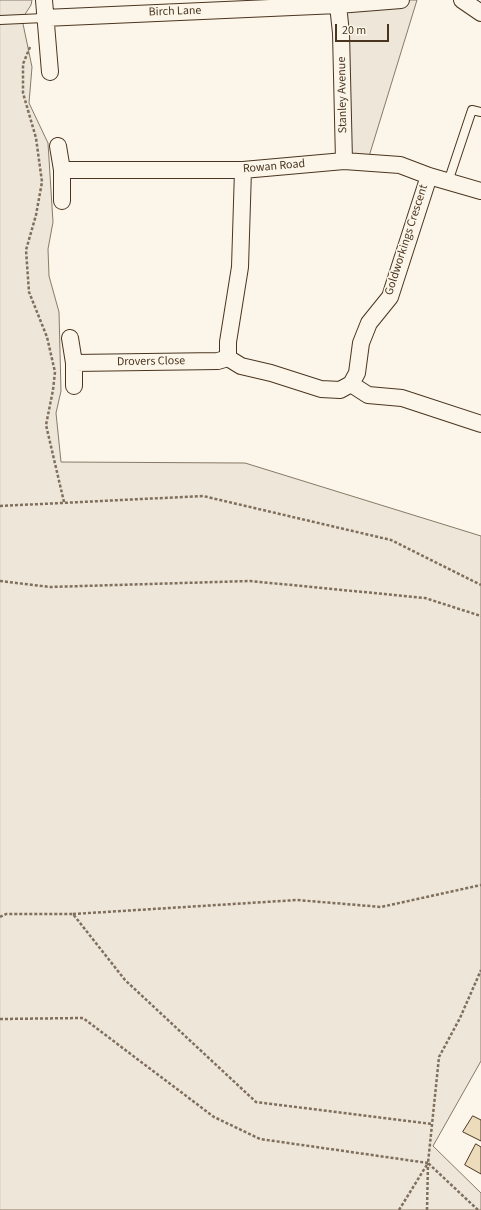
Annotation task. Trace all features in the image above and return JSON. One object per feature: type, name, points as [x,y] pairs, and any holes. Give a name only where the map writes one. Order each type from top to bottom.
[{"type":"street","points":[[44,0],[44,18],[50,72]]},
{"type":"street","name":"Birch Lane","points":[[44,18],[338,5],[401,0]]},
{"type":"street","points":[[462,0],[481,13]]},
{"type":"street","name":"Stanley Avenue","points":[[338,5],[341,33],[344,161]]},
{"type":"street","points":[[58,146],[62,170],[62,200]]},
{"type":"street","name":"Rowan Road","points":[[62,170],[243,170],[344,161],[400,165],[429,176],[481,191]]},
{"type":"street","points":[[243,170],[240,267],[228,342],[228,358],[241,366],[271,373],[321,389],[340,390],[351,384],[368,395],[402,398],[481,424]]},
{"type":"street","name":"Goldworkings Crescent","points":[[351,384],[357,373],[361,343],[369,323],[390,297],[429,176]]},
{"type":"street","points":[[70,338],[74,363],[74,386]]},
{"type":"street","name":"Drovers Close","points":[[74,363],[218,361],[228,358]]},
{"type":"lane","points":[[0,20],[44,18]]},
{"type":"lane","points":[[448,182],[472,110],[481,112]]},
{"type":"path","points":[[32,42],[23,64],[23,93],[36,138],[42,182],[36,215],[26,250],[29,292],[47,337],[55,372],[46,425],[64,502]]},
{"type":"path","points":[[0,506],[203,496],[391,540],[481,585]]},
{"type":"path","points":[[0,581],[50,587],[250,581],[425,598],[481,616]]},
{"type":"path","points":[[0,917],[6,914],[73,914],[298,900],[381,907],[481,885]]},
{"type":"path","points":[[73,914],[125,980],[256,1102],[432,1124]]},
{"type":"path","points":[[427,1210],[428,1163],[439,1057],[460,1018],[481,970]]},
{"type":"path","points":[[0,1018],[83,1018],[214,1117],[260,1139],[428,1163],[478,1210]]},
{"type":"path","points":[[399,1210],[428,1163]]},
{"type":"shaded area","points":[[0,0],[32,0],[31,5],[22,19],[32,67],[29,103],[48,143],[53,222],[48,249],[49,276],[59,312],[61,391],[56,413],[61,462],[245,463],[481,536],[481,1061],[433,1146],[481,1193],[481,1210],[0,1210]]},
{"type":"shaded area","points":[[417,0],[367,163],[344,161],[338,5]]},
{"type":"building","points":[[473,1116],[481,1120],[481,1141],[463,1132]]},
{"type":"building","points":[[476,1144],[481,1147],[481,1174],[465,1165]]}]
